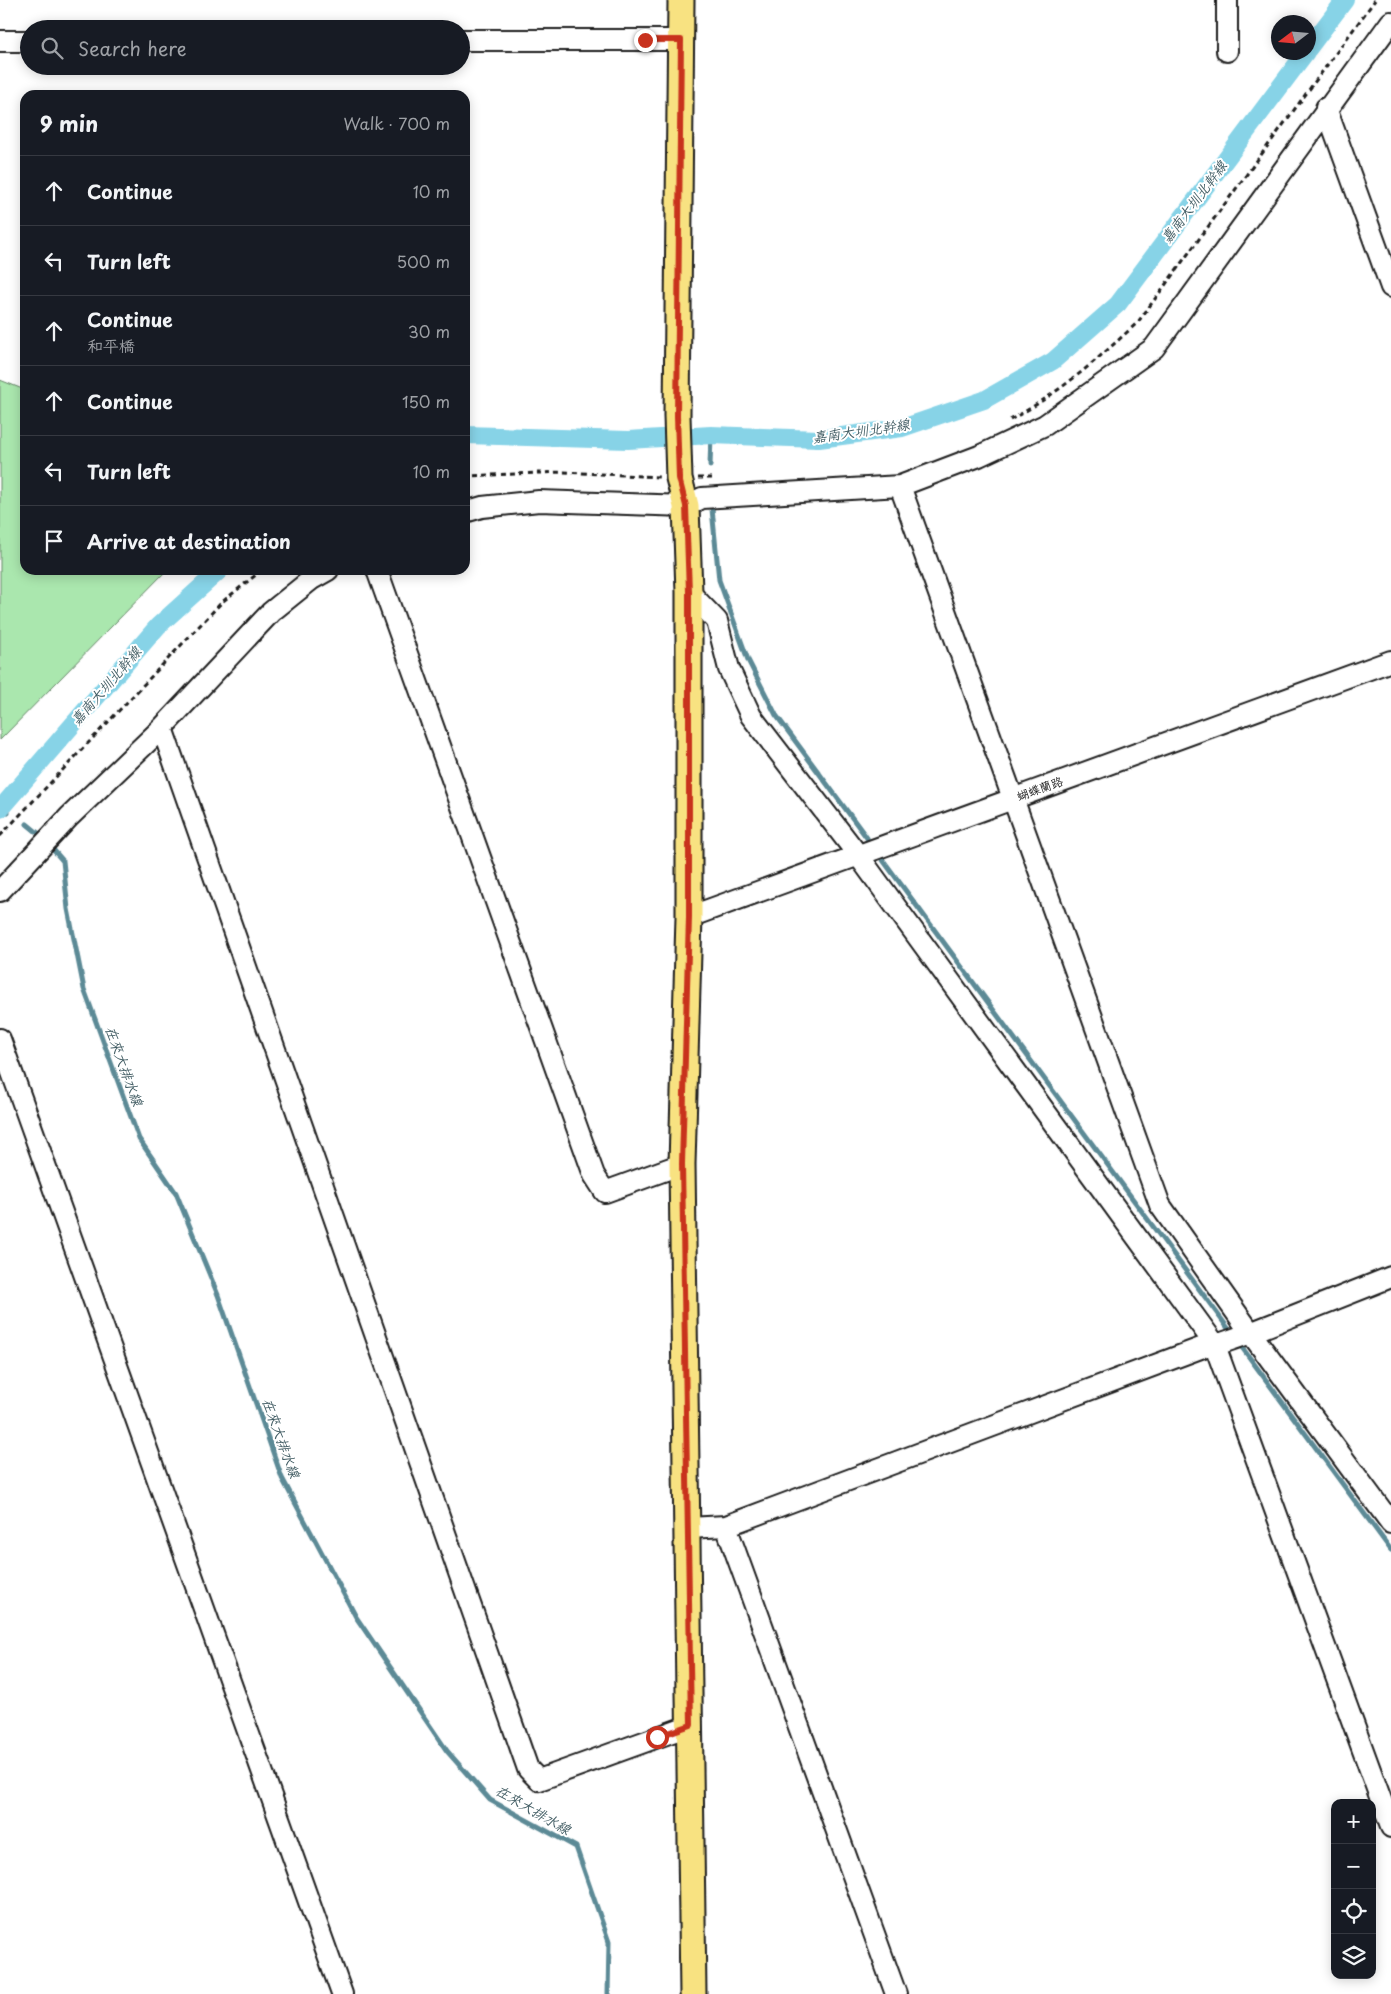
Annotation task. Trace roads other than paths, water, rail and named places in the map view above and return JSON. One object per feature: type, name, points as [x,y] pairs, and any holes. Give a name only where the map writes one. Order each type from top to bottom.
[{"type":"main road","points":[[681,0],[677,416],[679,478],[686,506],[689,592],[689,917],[682,1164],[691,1725],[693,1994]]},
{"type":"street","points":[[1227,0],[1227,51]]},
{"type":"street","points":[[470,511],[482,507],[539,501],[686,506],[702,498],[900,486],[979,456],[1045,425],[1154,348],[1326,108],[1391,22]]},
{"type":"street","points":[[470,40],[681,40]]},
{"type":"street","points":[[0,41],[20,41]]},
{"type":"street","points":[[1326,108],[1391,287]]},
{"type":"street","points":[[900,486],[1160,1205],[1247,1334],[1391,1524]]},
{"type":"street","points":[[0,891],[69,817],[162,728],[271,612],[319,575]]},
{"type":"street","points":[[379,575],[594,1175],[605,1192],[682,1164]]},
{"type":"street","points":[[689,592],[717,621],[729,669],[751,716],[858,855],[1218,1343],[1391,1827]]},
{"type":"street","name":"蝴蝶蘭路","points":[[689,917],[1391,661]]},
{"type":"street","points":[[162,728],[528,1769],[539,1780],[691,1725]]},
{"type":"street","points":[[0,1040],[342,1994]]},
{"type":"street","points":[[688,1528],[726,1526],[1218,1343],[1247,1334],[1391,1277]]},
{"type":"street","points":[[726,1526],[896,1994]]},
{"type":"waterway","name":"嘉南大圳北幹線","points":[[1316,38],[1345,0]]},
{"type":"waterway","name":"嘉南大圳北幹線","points":[[470,435],[628,440],[711,435],[819,439],[902,428],[984,400],[1053,361],[1118,304],[1300,60]]},
{"type":"waterway","points":[[710,466],[711,435]]},
{"type":"waterway","points":[[712,509],[719,580],[748,660],[776,715],[867,838]]},
{"type":"waterway","name":"嘉南大圳北幹線","points":[[0,809],[158,626],[214,575]]},
{"type":"waterway","name":"在來大排水線","points":[[0,805],[8,812]]},
{"type":"waterway","name":"在來大排水線","points":[[27,824],[44,838]]},
{"type":"waterway","name":"在來大排水線","points":[[49,845],[63,861],[68,909],[84,989],[139,1139],[176,1193],[218,1295],[282,1478],[356,1617],[447,1751],[490,1800],[576,1847],[609,1942],[608,1994]]},
{"type":"waterway","points":[[883,860],[1233,1335]]},
{"type":"waterway","points":[[1238,1342],[1391,1550]]}]
